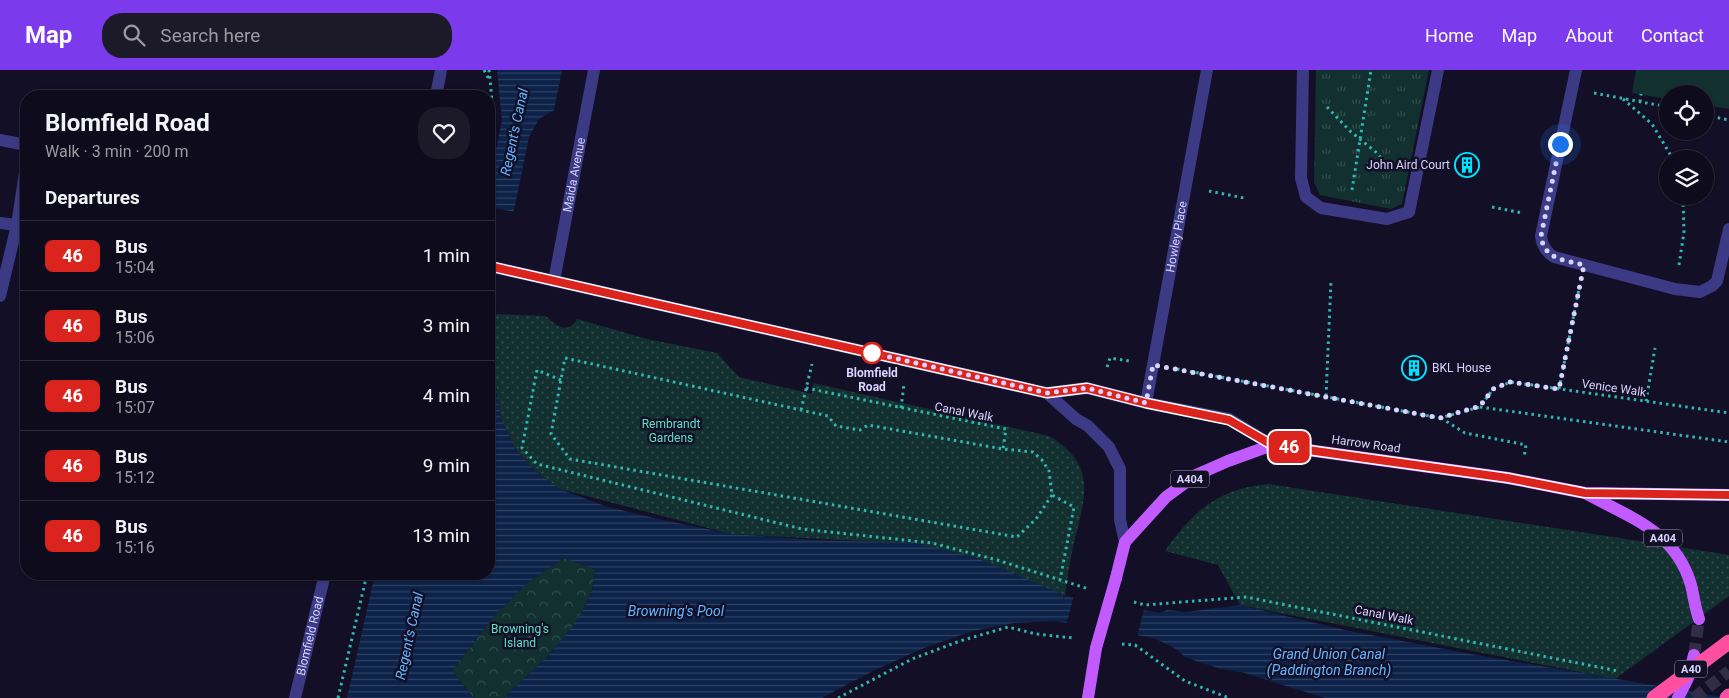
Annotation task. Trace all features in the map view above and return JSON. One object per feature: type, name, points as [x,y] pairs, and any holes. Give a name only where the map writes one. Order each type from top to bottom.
[{"type":"highway","name":"A40","points":[[1654,698],[1729,642]]},
{"type":"main road","name":"Harrow Road","points":[[1088,698],[1096,648],[1125,542],[1166,497],[1196,474],[1272,445],[1508,478],[1585,493],[1729,495]]},
{"type":"main road","name":"Harrow Road","points":[[1585,493],[1649,527],[1667,542],[1681,562],[1691,585],[1698,620]]},
{"type":"main road","points":[[1678,698],[1688,678],[1694,655]]},
{"type":"street","points":[[437,90],[441,70]]},
{"type":"street","name":"Maida Avenue","points":[[554,281],[594,70]]},
{"type":"street","name":"Howley Place","points":[[1146,403],[1208,70]]},
{"type":"street","points":[[1303,71],[1301,178],[1306,198],[1321,208],[1387,220],[1409,212],[1438,70]]},
{"type":"street","points":[[1576,70],[1541,236],[1544,248],[1548,253],[1554,257],[1675,289],[1700,292],[1717,281],[1729,229]]},
{"type":"street","points":[[0,140],[20,144]]},
{"type":"street","points":[[0,223],[20,225]]},
{"type":"street","points":[[0,296],[20,228]]},
{"type":"street","points":[[495,268],[1047,393],[1087,388],[1146,403],[1229,420],[1272,445]]},
{"type":"street","points":[[1047,393],[1088,426],[1108,447],[1120,469],[1120,520],[1125,542]]},
{"type":"street","name":"Blomfield Road","points":[[295,698],[324,580]]},
{"type":"path","points":[[484,70],[491,84]]},
{"type":"path","points":[[489,70],[491,90]]},
{"type":"path","points":[[1348,213],[1371,70]]},
{"type":"path","points":[[1303,71],[1315,93],[1329,110],[1377,153],[1396,176],[1410,207]]},
{"type":"path","points":[[1640,102],[1641,94]]},
{"type":"path","points":[[1604,95],[1659,106]]},
{"type":"path","points":[[1622,98],[1652,124],[1668,150]]},
{"type":"path","points":[[1714,117],[1729,120]]},
{"type":"path","points":[[1187,187],[1244,198]]},
{"type":"path","points":[[1675,289],[1684,232],[1683,205]]},
{"type":"path","points":[[1492,207],[1520,213]]},
{"type":"path","points":[[1559,389],[1584,265]]},
{"type":"path","points":[[1326,396],[1331,281]]},
{"type":"path","points":[[801,410],[817,342]]},
{"type":"path","points":[[1646,401],[1655,348]]},
{"type":"path","points":[[565,358],[828,416],[836,426],[860,430],[868,425],[1003,449],[1033,452],[1042,460],[1049,471],[1052,495],[1036,519],[1017,537],[570,459],[551,434],[561,380],[565,358]]},
{"type":"path","points":[[1105,371],[1110,358],[1153,365],[1440,418],[1465,433],[1526,445]]},
{"type":"path","points":[[561,380],[537,370],[522,448],[537,464],[802,529],[932,543],[997,560],[1060,580],[1074,507],[1052,495]]},
{"type":"path","name":"Venice Walk","points":[[1480,406],[1493,389],[1510,382],[1729,413]]},
{"type":"path","name":"Canal Walk","points":[[806,388],[1006,429],[1003,449]]},
{"type":"path","points":[[1440,418],[1480,406],[1729,442]]},
{"type":"path","points":[[338,698],[366,580]]},
{"type":"path","name":"Canal Walk","points":[[1145,605],[1246,597],[1618,671]]},
{"type":"path","points":[[838,698],[912,660],[960,641],[1008,627],[1036,634],[1076,639]]},
{"type":"path","points":[[1115,643],[1135,645],[1185,681],[1229,698]]},
{"type":"green space","points":[[1316,70],[1429,70],[1402,204],[1391,209],[1320,195],[1314,182]]},
{"type":"green space","points":[[1636,70],[1729,70],[1729,109],[1714,106],[1714,85],[1659,85],[1659,98],[1632,93]]},
{"type":"green space","name":"Rembrandt Gardens","points":[[495,314],[546,316],[558,326],[566,328],[570,327],[577,319],[647,339],[717,353],[739,377],[812,394],[813,383],[1049,436],[1065,447],[1075,458],[1081,470],[1084,483],[1082,511],[1071,556],[1065,596],[977,558],[916,544],[731,534],[560,489],[535,471],[516,450],[501,419],[495,380]]},
{"type":"green space","points":[[1269,484],[1729,555],[1729,596],[1615,679],[1240,605],[1218,565],[1165,551],[1186,524],[1209,504],[1222,496],[1251,486]]},
{"type":"green space","name":"Browning's Island","points":[[564,558],[596,570],[590,596],[573,625],[552,651],[504,698],[474,698],[452,671],[495,615],[527,583]]},
{"type":"water","name":"Browning's Pool","points":[[497,70],[562,70],[554,110],[539,119],[529,137],[495,304],[495,154],[502,121]]},
{"type":"water","name":"Browning's Pool","points":[[495,380],[501,419],[516,450],[535,471],[560,489],[605,506],[732,534],[816,540],[916,543],[977,558],[1064,595],[1063,601],[1065,596],[1159,613],[1167,610],[1186,612],[1240,605],[1345,630],[1471,654],[1729,698],[1325,698],[1241,672],[1221,669],[1202,663],[1185,657],[1176,649],[1154,638],[1054,621],[1014,623],[973,631],[924,648],[873,671],[822,698],[504,698],[563,638],[590,596],[596,570],[564,558],[527,583],[495,615],[452,671],[474,698],[347,698],[374,580],[495,580]]},
{"type":"pier","points":[[495,208],[516,212],[495,317]]},
{"type":"pier","points":[[1074,595],[1144,608],[1137,637],[1066,626]]},
{"type":"tunnel","points":[[1694,655],[1699,619]]},
{"type":"tunnel","points":[[1694,698],[1729,671]]},
{"type":"bus line","name":"46","points":[[495,268],[1047,393],[1087,388],[1146,403],[1229,420],[1272,445],[1508,478],[1585,493],[1729,495]]},
{"type":"place","name":"John Aird Court","points":[[1467,165]]},
{"type":"place","name":"Blomfield Road","points":[[872,353]]},
{"type":"place","name":"BKL House","points":[[1414,368]]},
{"type":"route","points":[[872,353],[1047,393],[1087,388],[1146,403],[1153,365],[1440,418],[1480,406],[1493,389],[1510,382],[1559,389],[1584,265],[1554,257],[1548,253],[1542,243],[1541,236],[1560,144]]},
{"type":"water label","name":"Regent's Canal","points":[[514,132]]},
{"type":"water label","name":"Regent's Canal","points":[[409,636]]},
{"type":"water label","name":"Grand Union Canal (Paddington Branch)","points":[[1329,662]]}]
